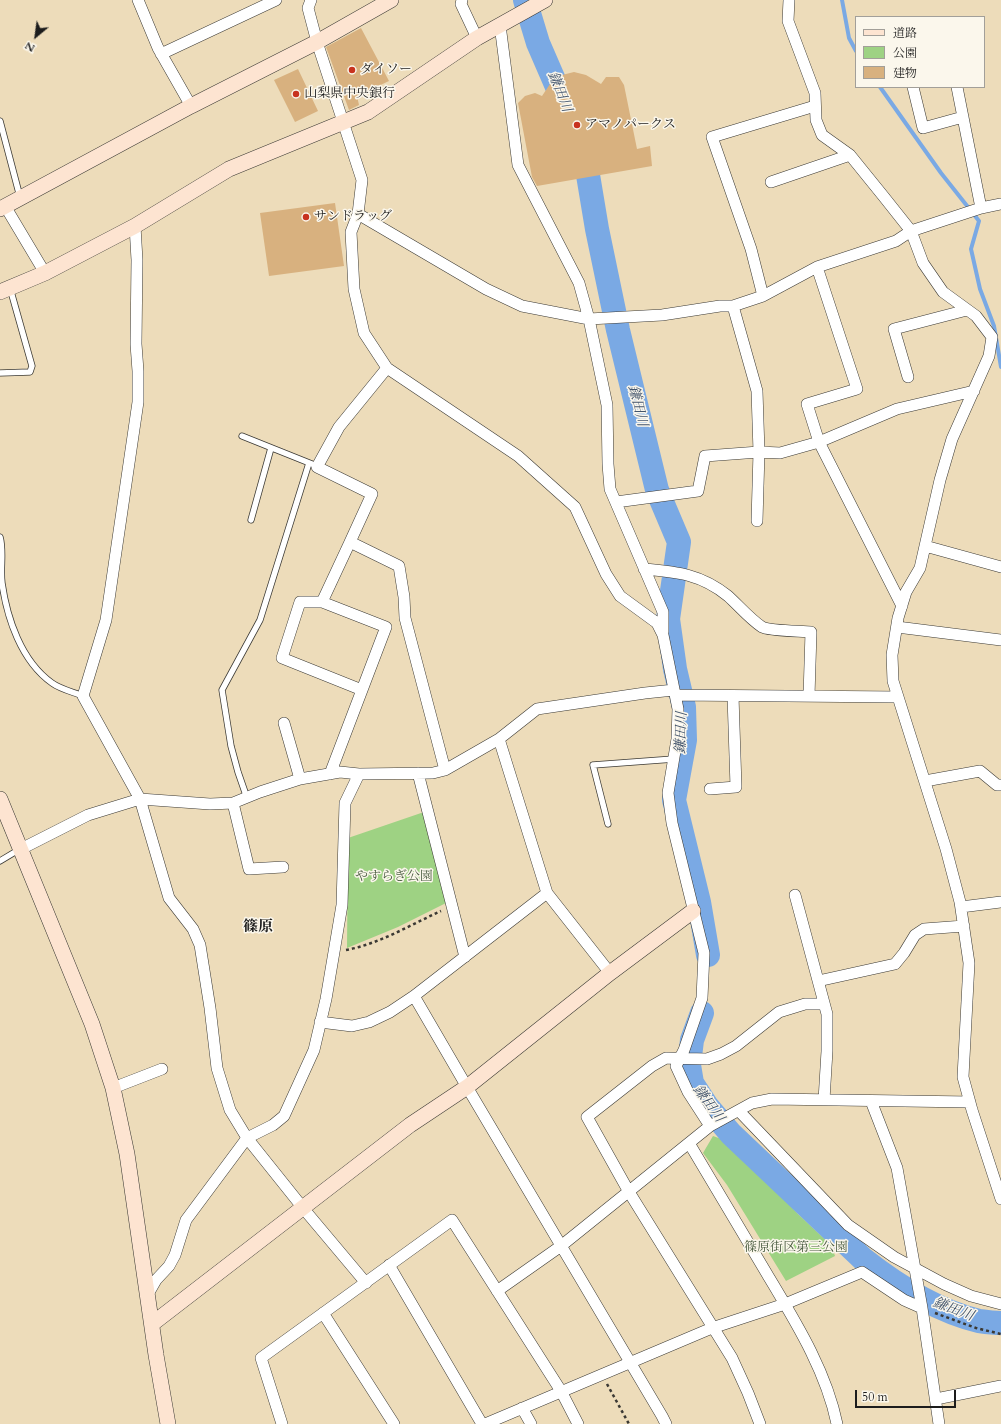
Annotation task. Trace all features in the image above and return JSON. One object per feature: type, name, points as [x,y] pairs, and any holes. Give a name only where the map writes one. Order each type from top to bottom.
[{"type":"street","points":[[138,0],[158,48],[191,106]]},
{"type":"street","points":[[162,54],[276,0]]},
{"type":"street","points":[[45,273],[3,207],[191,106],[317,42],[391,0]]},
{"type":"street","points":[[462,0],[461,4],[477,38]]},
{"type":"street","points":[[5,290],[45,273],[135,226],[229,169],[368,112],[477,38],[545,0]]},
{"type":"street","points":[[789,0],[788,21],[815,92],[816,120],[822,135],[850,155],[911,231],[923,264],[943,292],[976,316],[992,337],[989,356],[952,439],[940,480],[920,568],[906,592],[902,606],[892,661],[893,681],[946,849],[961,907],[969,963],[963,1077],[1000,1195]]},
{"type":"street","points":[[306,2],[317,42],[362,180],[358,214],[351,232],[354,289],[364,333],[387,368],[518,456],[575,507],[606,574],[620,596],[657,623],[663,635]]},
{"type":"street","points":[[500,26],[518,164],[579,283],[589,318],[608,405],[608,464],[610,490],[663,612],[663,635],[678,709],[677,739],[668,793],[672,823],[704,953],[702,998],[676,1066],[688,1092],[710,1126]]},
{"type":"street","points":[[914,88],[923,128],[963,117]]},
{"type":"street","points":[[957,88],[981,208]]},
{"type":"street","points":[[763,296],[751,249],[712,137],[815,106]]},
{"type":"street","points":[[771,182],[850,155]]},
{"type":"street","points":[[358,214],[486,289],[522,306],[589,318],[662,314],[720,306],[733,306],[763,296],[817,267],[896,241],[911,231],[981,208],[1001,204]]},
{"type":"street","points":[[135,226],[137,260],[136,344],[138,402],[106,620],[82,696],[140,799],[169,898],[193,929],[200,945],[210,1008],[217,1068],[230,1110],[247,1138],[303,1208],[366,1282]]},
{"type":"street","points":[[817,267],[857,389],[807,404],[819,442],[902,606]]},
{"type":"street","points":[[733,306],[757,391],[759,452],[757,521]]},
{"type":"street","points":[[908,377],[894,329],[967,310]]},
{"type":"street","points":[[322,602],[372,494],[313,465],[339,427],[387,368]]},
{"type":"street","points":[[616,502],[698,491],[705,456],[759,452],[780,453],[819,442],[897,409],[974,391]]},
{"type":"street","points":[[350,542],[399,566],[404,596],[405,618],[445,770]]},
{"type":"street","points":[[925,546],[1001,567]]},
{"type":"street","points":[[644,569],[690,575],[705,582],[726,595],[764,628],[811,632],[809,696]]},
{"type":"street","points":[[330,774],[386,628],[322,602],[300,602],[282,658],[362,690]]},
{"type":"street","points":[[897,627],[1001,640]]},
{"type":"street","points":[[21,849],[88,814],[140,799],[210,804],[233,803],[260,792],[300,779],[340,772],[359,774],[418,773],[445,770],[499,739],[537,710],[645,693],[733,696],[898,697]]},
{"type":"street","points":[[710,789],[736,787],[733,696]]},
{"type":"street","points":[[284,723],[300,779]]},
{"type":"street","points":[[499,739],[547,892],[610,973]]},
{"type":"street","points":[[925,781],[980,771],[997,785],[1001,785]]},
{"type":"street","points":[[418,773],[465,956]]},
{"type":"street","points":[[148,1294],[156,1280],[169,1266],[175,1255],[186,1220],[247,1138],[273,1125],[284,1116],[314,1050],[334,953],[342,905],[345,803],[359,774]]},
{"type":"street","points":[[0,799],[92,1024],[113,1088],[127,1154],[168,1424]]},
{"type":"street","points":[[233,803],[248,869],[283,867]]},
{"type":"street","points":[[320,1022],[352,1026],[369,1022],[390,1012],[414,996],[547,892]]},
{"type":"street","points":[[795,895],[827,1014],[827,1052],[824,1100]]},
{"type":"street","points":[[961,907],[1001,902]]},
{"type":"street","points":[[152,1324],[410,1125],[467,1087],[610,973],[693,911]]},
{"type":"street","points":[[818,981],[894,964],[904,953],[915,935],[924,929],[964,926]]},
{"type":"street","points":[[414,996],[666,1424]]},
{"type":"street","points":[[760,1424],[732,1358],[629,1192],[587,1117],[652,1066],[666,1058],[707,1059],[736,1046],[779,1012],[804,1004],[824,1004]]},
{"type":"street","points":[[113,1088],[162,1069]]},
{"type":"street","points":[[497,1291],[561,1246],[710,1126],[752,1103],[772,1099],[970,1102]]},
{"type":"street","points":[[871,1101],[897,1168],[922,1308],[939,1424]]},
{"type":"street","points":[[738,1111],[848,1224],[894,1257],[915,1269],[971,1296],[1001,1304]]},
{"type":"street","points":[[689,1143],[785,1304],[818,1366],[834,1410],[837,1424]]},
{"type":"street","points":[[282,1424],[261,1358],[452,1220],[561,1391],[578,1424]]},
{"type":"street","points":[[389,1266],[483,1424],[712,1328],[785,1304],[862,1272],[904,1300],[922,1308]]},
{"type":"street","points":[[324,1313],[394,1424]]},
{"type":"street","points":[[936,1399],[1001,1386]]},
{"type":"street","points":[[522,1408],[532,1424]]},
{"type":"lane","points":[[0,121],[20,198]]},
{"type":"lane","points":[[0,373],[30,372],[32,366],[5,290]]},
{"type":"lane","points":[[242,436],[313,465],[260,620],[222,690],[231,746],[247,798]]},
{"type":"lane","points":[[251,520],[271,448]]},
{"type":"lane","points":[[0,537],[2,582],[15,634],[37,669],[52,683],[82,696]]},
{"type":"lane","points":[[608,824],[593,765],[674,759]]},
{"type":"lane","points":[[0,861],[21,849]]},
{"type":"path","points":[[334,953],[357,948],[452,906]]},
{"type":"path","points":[[922,1308],[976,1328],[1001,1334]]},
{"type":"path","points":[[601,1374],[628,1424]]},
{"type":"green space","name":"やすらぎ公園","points":[[424,812],[448,902],[398,927],[347,948],[348,838]]},
{"type":"green space","name":"篠原街区第三公園","points":[[713,1136],[730,1142],[762,1173],[798,1214],[831,1245],[835,1256],[786,1281],[727,1185],[703,1153]]},
{"type":"building","points":[[361,28],[389,81],[357,96],[359,105],[349,110],[326,47]]},
{"type":"building","points":[[298,69],[318,111],[295,122],[274,80]]},
{"type":"building","name":"アマノパークス","points":[[574,72],[586,75],[601,84],[606,77],[619,77],[624,85],[637,149],[650,146],[652,166],[537,186],[532,177],[518,103],[525,96],[535,93],[542,96],[550,84],[558,76]]},
{"type":"building","points":[[335,203],[344,266],[269,276],[260,213]]},
{"type":"waterway","name":"鎌田川","points":[[525,0],[538,43],[567,110]]},
{"type":"waterway","points":[[842,0],[849,38],[855,49]]},
{"type":"waterway","points":[[881,88],[941,173],[979,221],[971,249],[980,289],[994,326],[1001,367]]},
{"type":"waterway","name":"鎌田川","points":[[581,146],[585,157],[597,229],[618,330],[657,490],[679,542],[668,619],[675,669],[684,707],[685,740],[674,800],[699,902],[708,955]]},
{"type":"waterway","name":"鎌田川","points":[[702,1013],[692,1040],[689,1065],[692,1083],[707,1106],[731,1134],[863,1259],[889,1278],[918,1296],[948,1311],[979,1321],[1001,1323]]},
{"type":"place","name":"ダイソー","points":[[352,70]]},
{"type":"place","name":"山梨県中央銀行","points":[[296,94]]},
{"type":"place","name":"アマノパークス","points":[[577,125]]},
{"type":"place","name":"サンドラッグ","points":[[306,217]]},
{"type":"district","name":"篠原","points":[[258,928]]}]
